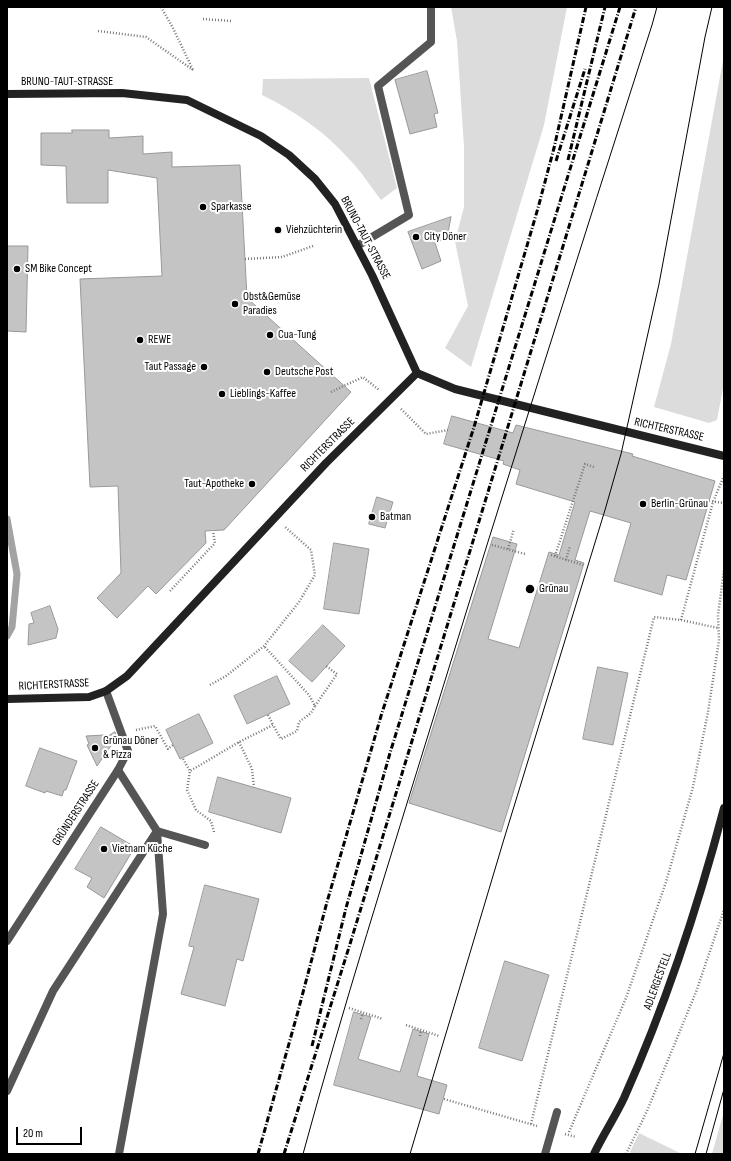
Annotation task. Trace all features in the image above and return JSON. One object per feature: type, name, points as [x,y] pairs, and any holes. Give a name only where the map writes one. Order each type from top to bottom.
[{"type":"street","points":[[357,246],[409,215],[378,86],[431,42],[431,7]]},
{"type":"street","name":"BRUNO-TAUT-STRASSE","points":[[7,94],[122,94],[187,100],[261,136],[289,155],[315,179],[335,204],[372,275],[417,373]]},
{"type":"street","name":"RICHTERSTRASSE","points":[[7,699],[89,697],[106,691],[127,676],[326,463],[417,373],[455,389],[724,456]]},
{"type":"street","name":"GRÜNDERSTRASSE","points":[[7,941],[118,770],[128,751],[106,691]]},
{"type":"street","points":[[118,770],[157,831],[163,914],[119,1154]]},
{"type":"street","name":"ADLERGESTELL","points":[[594,1154],[623,1099],[656,1022],[684,944],[710,862],[724,808]]},
{"type":"street","points":[[157,831],[205,844]]},
{"type":"street","points":[[7,1091],[53,991],[157,831]]},
{"type":"street","points":[[545,1154],[557,1112]]},
{"type":"path","points":[[98,31],[146,36],[193,70],[161,7]]},
{"type":"path","points":[[203,19],[231,21]]},
{"type":"path","points":[[245,259],[282,257],[314,246]]},
{"type":"path","points":[[681,620],[711,501],[724,476],[724,456]]},
{"type":"path","points":[[554,556],[584,464],[594,467]]},
{"type":"path","points":[[711,501],[724,504]]},
{"type":"path","points":[[210,686],[226,676],[264,646],[299,602],[315,575],[312,550],[274,518]]},
{"type":"path","points":[[508,549],[514,529]]},
{"type":"path","points":[[170,591],[215,543],[213,530]]},
{"type":"path","points":[[492,545],[525,554]]},
{"type":"path","points":[[566,560],[570,546]]},
{"type":"path","points":[[551,555],[584,565]]},
{"type":"path","points":[[568,1135],[626,998],[676,850],[693,787],[708,712],[719,640],[718,615],[724,570]]},
{"type":"path","points":[[531,1124],[654,617],[681,620],[718,628]]},
{"type":"path","points":[[264,646],[309,695],[315,706]]},
{"type":"path","points":[[268,715],[282,739],[297,731],[299,722],[311,713],[337,674],[326,666]]},
{"type":"path","points":[[190,771],[239,742],[273,725]]},
{"type":"path","points":[[122,733],[155,726],[168,749],[173,745]]},
{"type":"path","points":[[239,742],[252,769],[254,787]]},
{"type":"path","points":[[183,759],[190,771],[186,790],[196,810],[211,820]]},
{"type":"path","points":[[626,1154],[647,1111],[696,992],[724,910]]},
{"type":"path","points":[[349,1008],[383,1019]]},
{"type":"path","points":[[361,1019],[363,1013]]},
{"type":"path","points":[[406,1025],[440,1036]]},
{"type":"path","points":[[420,1036],[421,1030]]},
{"type":"path","points":[[444,1099],[576,1137]]},
{"type":"shaded area","points":[[451,7],[567,7],[544,125],[471,367],[445,348],[468,306],[455,241],[464,207],[464,147],[457,41]]},
{"type":"shaded area","points":[[724,55],[724,383],[717,420],[709,423],[654,407],[671,344]]},
{"type":"shaded area","points":[[369,78],[397,188],[381,200],[358,169],[340,149],[320,131],[298,115],[262,95],[263,79]]},
{"type":"shaded area","points":[[724,1111],[724,1154],[712,1154]]},
{"type":"shaded area","points":[[639,1133],[682,1154],[632,1154],[630,1152]]},
{"type":"building","points":[[427,71],[438,113],[434,114],[437,127],[410,134],[395,80]]},
{"type":"building","name":"Taut Passage","points":[[72,130],[109,130],[109,138],[143,136],[143,154],[172,152],[172,167],[240,165],[247,298],[351,392],[224,530],[205,531],[206,543],[156,594],[148,586],[117,618],[97,598],[121,573],[118,486],[90,487],[80,279],[162,276],[157,178],[108,170],[108,203],[67,203],[66,166],[41,165],[41,133],[72,133]]},
{"type":"building","points":[[451,217],[447,238],[435,243],[441,261],[422,269],[408,232]]},
{"type":"building","name":"SM Bike Concept","points":[[7,246],[28,246],[26,332],[7,331]]},
{"type":"building","points":[[452,416],[513,433],[516,425],[633,454],[632,456],[715,481],[686,580],[667,575],[662,595],[614,581],[631,523],[590,511],[575,560],[584,563],[501,832],[409,803],[493,537],[517,544],[488,639],[519,648],[549,552],[559,555],[575,502],[516,484],[520,470],[503,464],[504,461],[444,444]]},
{"type":"building","points":[[377,497],[393,502],[385,528],[369,524]]},
{"type":"building","points":[[334,543],[369,549],[359,614],[324,609]]},
{"type":"building","points":[[50,606],[58,629],[56,638],[28,645],[29,624],[34,623],[31,613]]},
{"type":"building","points":[[323,625],[345,646],[312,682],[289,661]]},
{"type":"building","points":[[598,667],[628,673],[613,745],[583,739]]},
{"type":"building","points":[[277,676],[290,704],[247,724],[234,696]]},
{"type":"building","points":[[199,714],[213,743],[180,759],[166,730]]},
{"type":"building","points":[[115,732],[117,737],[97,766],[87,745],[89,744],[86,736],[105,735],[106,737]]},
{"type":"building","points":[[40,748],[77,761],[66,790],[64,790],[62,796],[46,791],[45,793],[26,786]]},
{"type":"building","points":[[218,777],[291,798],[281,833],[209,812]]},
{"type":"building","points":[[101,827],[135,847],[104,898],[87,887],[92,878],[75,869]]},
{"type":"building","points":[[205,885],[259,899],[243,961],[237,959],[225,1006],[181,994],[194,947],[189,946]]},
{"type":"building","points":[[505,961],[549,975],[522,1061],[479,1048]]},
{"type":"building","points":[[354,1012],[371,1017],[358,1059],[400,1072],[413,1029],[429,1034],[417,1076],[447,1085],[439,1114],[334,1085]]},
{"type":"waterway","points":[[7,519],[17,574],[12,627],[7,636]]},
{"type":"tram line","points":[[303,1154],[350,989],[400,825],[657,7]]},
{"type":"tram line","points":[[410,1154],[621,454],[659,284],[705,37],[712,7]]},
{"type":"tram line","points":[[695,1154],[724,1053]]},
{"type":"tram line","points":[[706,1154],[724,1089]]},
{"type":"railway","points":[[258,1154],[327,902],[381,716],[474,427],[538,208],[554,148],[586,7]]},
{"type":"railway","points":[[568,160],[605,7]]},
{"type":"railway","points":[[312,1046],[346,908],[390,753],[620,7]]},
{"type":"railway","points":[[284,1154],[350,944],[636,7]]},
{"type":"railway","points":[[556,161],[585,69]]},
{"type":"place","name":"Sparkasse","points":[[203,207]]},
{"type":"place","name":"Viehzüchterin","points":[[278,230]]},
{"type":"place","name":"City Döner","points":[[416,237]]},
{"type":"place","name":"SM Bike Concept","points":[[17,269]]},
{"type":"place","name":"Obst&Gemüse Paradies","points":[[235,304]]},
{"type":"place","name":"Cua-Tung","points":[[270,335]]},
{"type":"place","name":"REWE","points":[[140,340]]},
{"type":"place","name":"Taut Passage","points":[[204,367]]},
{"type":"place","name":"Deutsche Post","points":[[267,372]]},
{"type":"place","name":"Lieblings-Kaffee","points":[[222,394]]},
{"type":"place","name":"Taut-Apotheke","points":[[252,484]]},
{"type":"place","name":"Berlin-Grünau","points":[[643,504]]},
{"type":"place","name":"Batman","points":[[372,517]]},
{"type":"place","name":"Grünau","points":[[530,589]]},
{"type":"place","name":"Grünau Döner & Pizza","points":[[95,748]]},
{"type":"place","name":"Vietnam Küche","points":[[104,849]]}]
